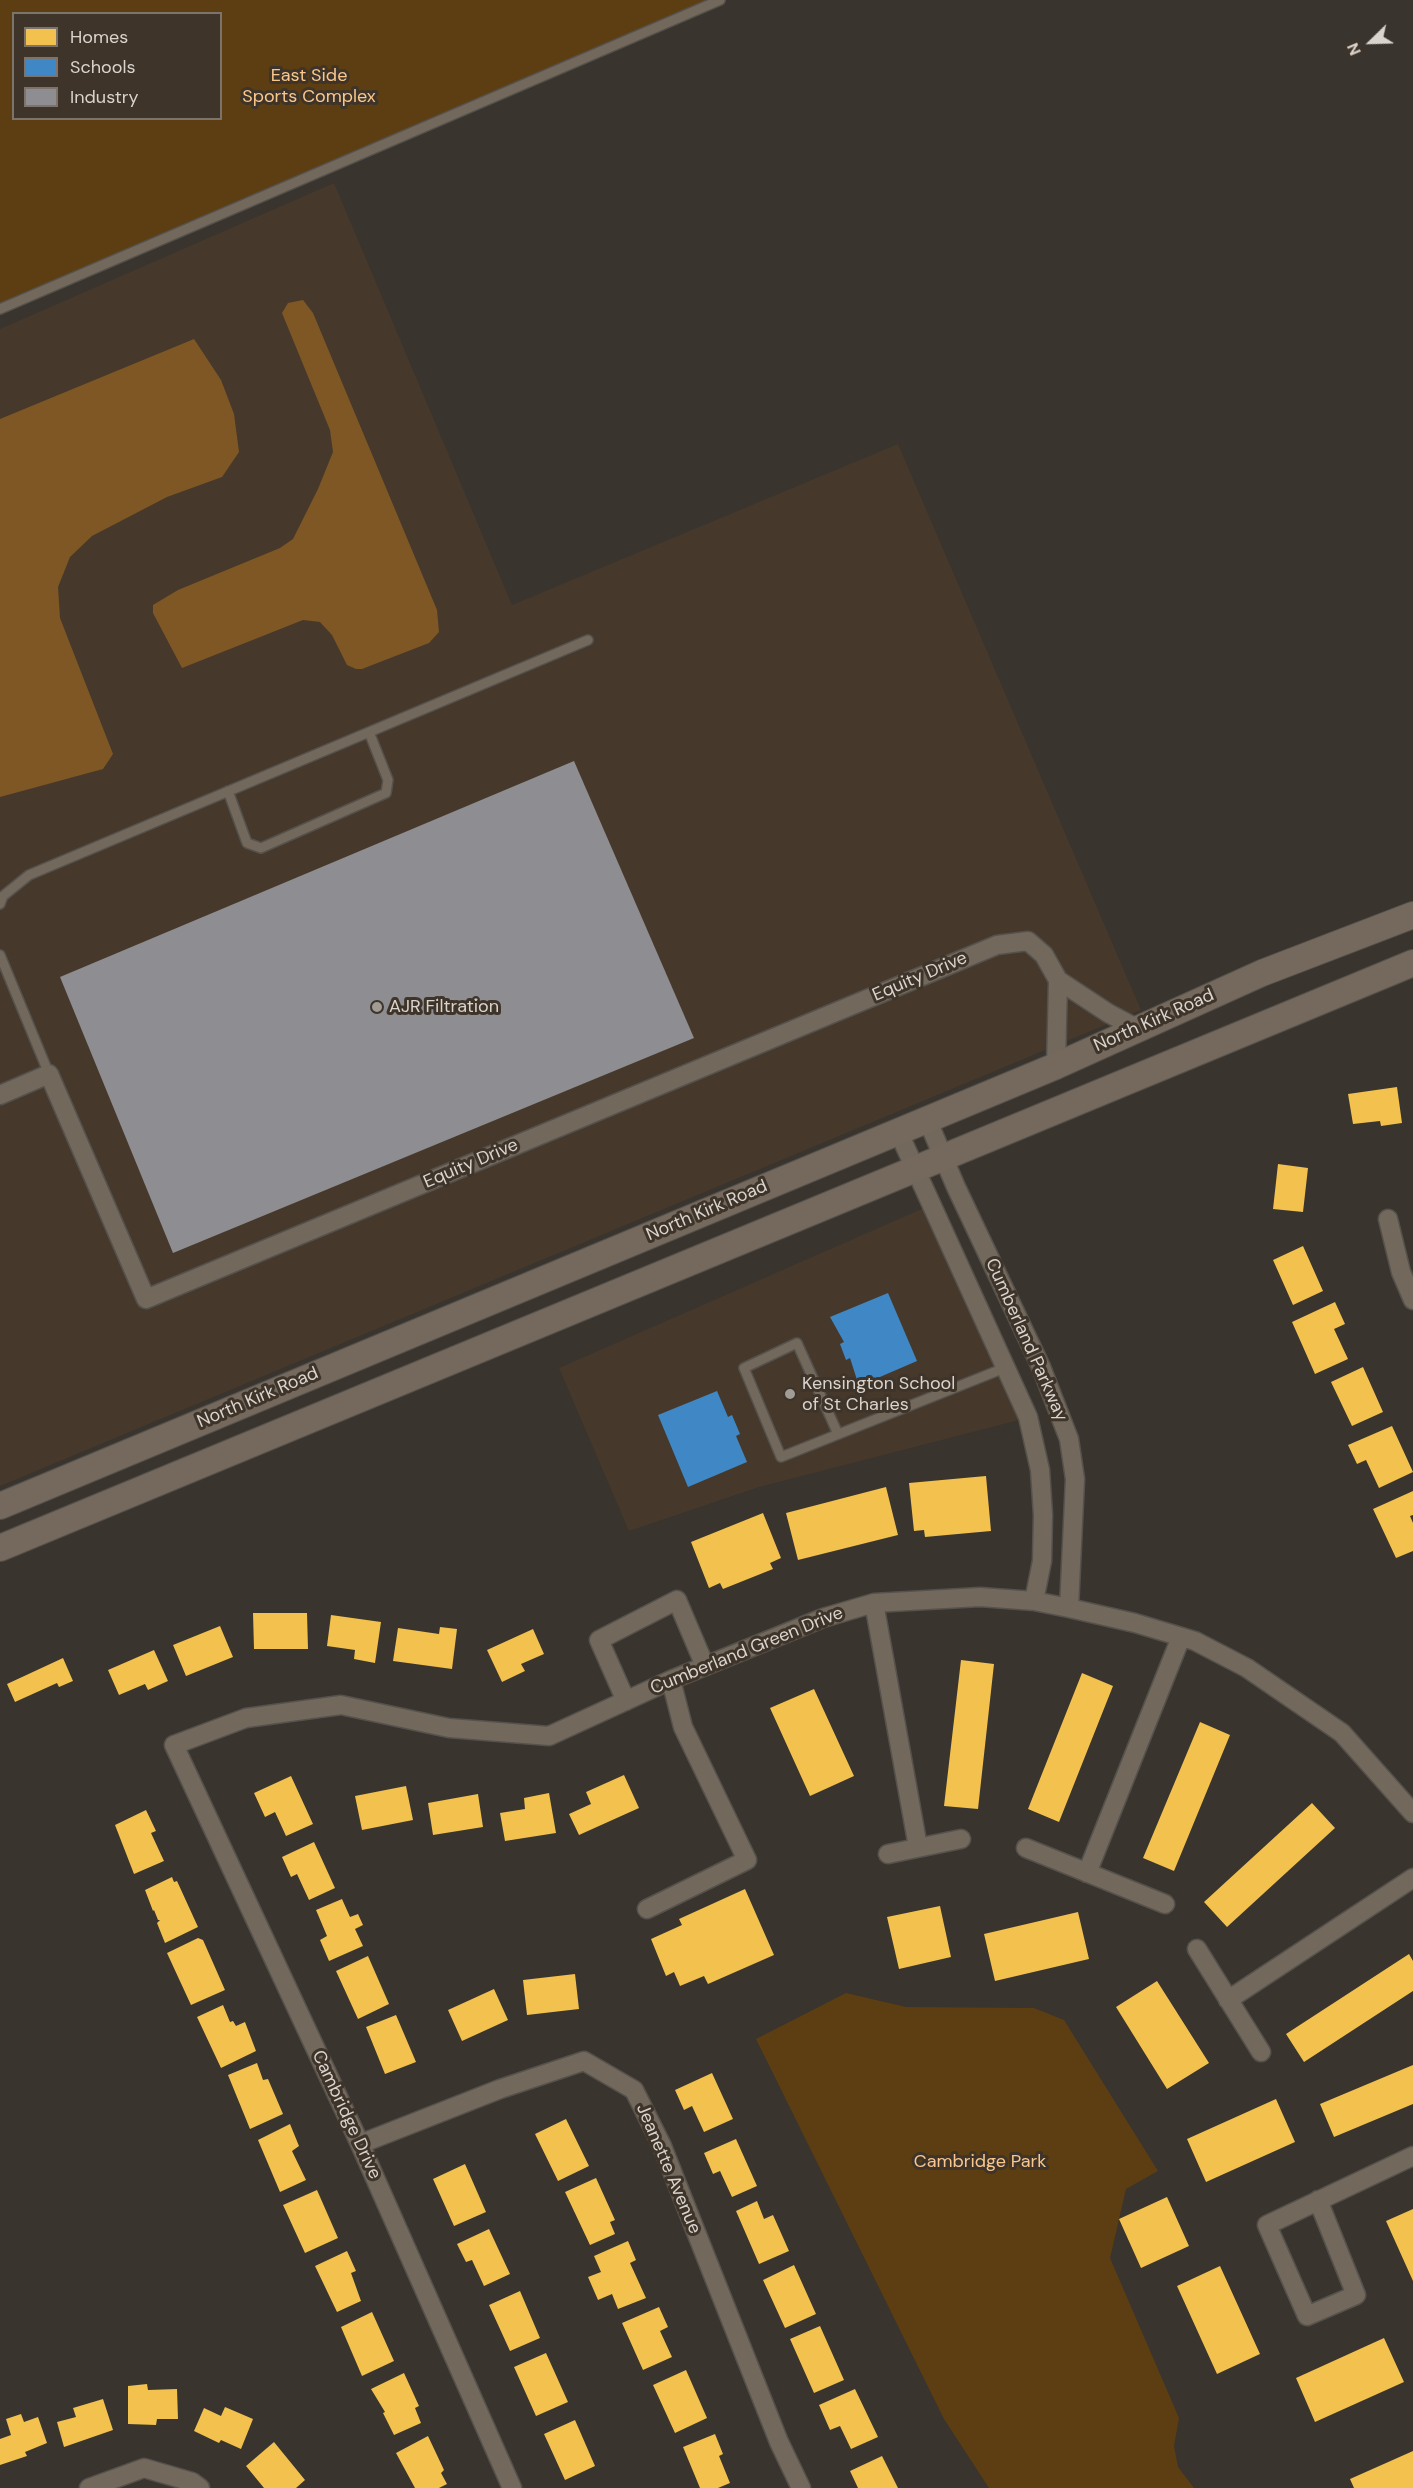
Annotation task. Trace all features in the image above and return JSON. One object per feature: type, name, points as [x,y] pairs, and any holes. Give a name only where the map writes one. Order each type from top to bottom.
[{"type":"main road","name":"North Kirk Road","points":[[0,1506],[1056,1066],[1262,973],[1413,915]]},
{"type":"main road","points":[[0,1548],[1413,963]]},
{"type":"street","name":"Equity Drive","points":[[49,1074],[146,1299],[998,945],[1028,941],[1044,955],[1058,980],[1108,1013],[1138,1029]]},
{"type":"street","points":[[1056,1066],[1058,980]]},
{"type":"street","points":[[0,1095],[49,1074]]},
{"type":"street","name":"Cumberland Parkway","points":[[927,1119],[1041,1367],[1068,1439],[1075,1479],[1069,1608]]},
{"type":"street","name":"Cumberland Parkway","points":[[898,1131],[1008,1367],[1028,1417],[1040,1470],[1043,1515],[1042,1561],[1034,1601]]},
{"type":"street","points":[[1388,1218],[1401,1272],[1413,1300]]},
{"type":"street","name":"Cumberland Green Drive","points":[[174,1745],[246,1718],[341,1705],[449,1728],[549,1736],[671,1680],[823,1618],[874,1603],[980,1597],[1034,1601],[1136,1623],[1181,1637],[1247,1668],[1342,1733],[1413,1814]]},
{"type":"street","points":[[626,1701],[599,1640],[677,1600],[705,1666]]},
{"type":"street","points":[[874,1603],[918,1847]]},
{"type":"street","points":[[1087,1873],[1181,1637]]},
{"type":"street","points":[[647,1909],[747,1860],[683,1727],[671,1680]]},
{"type":"street","name":"Cambridge Drive","points":[[174,1745],[360,2144],[512,2488]]},
{"type":"street","points":[[888,1854],[961,1839]]},
{"type":"street","points":[[1026,1848],[1164,1904]]},
{"type":"street","points":[[1228,2000],[1413,1878]]},
{"type":"street","points":[[1197,1949],[1262,2052]]},
{"type":"street","name":"Jeanette Avenue","points":[[360,2144],[500,2089],[584,2061],[634,2090],[662,2146],[779,2442],[801,2488]]},
{"type":"street","points":[[1318,2200],[1356,2295],[1307,2316],[1267,2224],[1318,2200],[1413,2156]]},
{"type":"street","points":[[89,2488],[144,2468],[192,2482],[200,2488]]},
{"type":"lane","points":[[0,309],[479,101],[720,0]]},
{"type":"lane","points":[[0,904],[3,896],[29,874],[588,640]]},
{"type":"lane","points":[[228,791],[247,843],[261,848],[386,793],[388,780],[369,732]]},
{"type":"lane","points":[[0,955],[49,1074]]},
{"type":"lane","points":[[838,1434],[797,1343],[744,1368],[781,1457],[1008,1367]]},
{"type":"shaded area","points":[[334,183],[512,605],[898,444],[1141,1010],[0,1486],[0,329]]},
{"type":"shaded area","points":[[303,300],[313,313],[437,610],[439,632],[429,643],[362,669],[356,669],[347,665],[332,635],[320,622],[303,620],[182,668],[153,613],[153,605],[178,590],[280,548],[293,539],[318,489],[333,452],[330,430],[282,313],[288,303]]},
{"type":"shaded area","points":[[194,339],[221,380],[234,414],[239,452],[222,477],[167,497],[92,536],[70,557],[58,587],[60,618],[113,754],[103,769],[0,797],[0,419]]},
{"type":"shaded area","name":"Kensington School of St Charles","points":[[924,1208],[996,1359],[1019,1420],[759,1487],[629,1531],[559,1368]]},
{"type":"green space","name":"East Side Sports Complex","points":[[0,0],[726,0],[0,315]]},
{"type":"green space","name":"Cambridge Park","points":[[846,1993],[906,2007],[1034,2008],[1064,2020],[1158,2171],[1126,2189],[1110,2258],[1179,2418],[1174,2446],[1178,2467],[1194,2488],[989,2488],[944,2419],[756,2039]]},
{"type":"building: Homes","points":[[1397,1087],[1402,1123],[1381,1126],[1380,1121],[1353,1124],[1348,1094]]},
{"type":"building: Homes","points":[[1278,1164],[1308,1168],[1303,1212],[1273,1209]]},
{"type":"building: Homes","points":[[1303,1246],[1323,1291],[1293,1305],[1273,1260]]},
{"type":"building: Homes","points":[[1335,1302],[1345,1324],[1334,1329],[1348,1359],[1315,1374],[1292,1322]]},
{"type":"building: Homes","points":[[1363,1367],[1383,1412],[1352,1426],[1331,1382]]},
{"type":"building: Homes","points":[[1392,1426],[1413,1472],[1379,1488],[1366,1460],[1357,1464],[1348,1445]]},
{"type":"building: Homes","points":[[986,1476],[991,1531],[925,1537],[924,1530],[914,1531],[909,1483]]},
{"type":"building: Homes","points":[[886,1487],[898,1535],[798,1560],[786,1513]]},
{"type":"building: Homes","points":[[1413,1491],[1413,1515],[1410,1516],[1413,1523],[1413,1551],[1396,1558],[1373,1509]]},
{"type":"building: Homes","points":[[763,1513],[781,1558],[770,1563],[773,1569],[723,1589],[720,1583],[709,1588],[691,1542]]},
{"type":"building: Homes","points":[[253,1613],[307,1613],[308,1649],[254,1649]]},
{"type":"building: Homes","points":[[331,1615],[381,1622],[375,1663],[354,1659],[355,1650],[327,1646]]},
{"type":"building: Homes","points":[[220,1626],[233,1657],[186,1676],[173,1645]]},
{"type":"building: Homes","points":[[440,1627],[457,1629],[452,1669],[393,1661],[398,1628],[439,1634]]},
{"type":"building: Homes","points":[[533,1629],[544,1654],[521,1664],[525,1671],[502,1682],[487,1650]]},
{"type":"building: Homes","points":[[154,1650],[168,1681],[148,1690],[145,1684],[119,1695],[108,1670]]},
{"type":"building: Homes","points":[[63,1658],[73,1681],[59,1687],[57,1683],[15,1702],[7,1684]]},
{"type":"building: Homes","points":[[961,1660],[994,1664],[978,1809],[944,1806]]},
{"type":"building: Homes","points":[[1082,1673],[1113,1686],[1059,1822],[1028,1809]]},
{"type":"building: Homes","points":[[814,1689],[854,1776],[810,1796],[770,1708]]},
{"type":"building: Homes","points":[[1200,1722],[1230,1735],[1174,1871],[1143,1858]]},
{"type":"building: Homes","points":[[624,1775],[639,1808],[579,1835],[569,1814],[591,1804],[586,1792]]},
{"type":"building: Homes","points":[[291,1776],[313,1824],[286,1836],[275,1812],[265,1817],[254,1793]]},
{"type":"building: Homes","points":[[406,1786],[413,1820],[362,1830],[355,1796]]},
{"type":"building: Homes","points":[[549,1793],[556,1833],[505,1841],[500,1813],[525,1809],[524,1798]]},
{"type":"building: Homes","points":[[478,1794],[483,1827],[433,1835],[428,1803]]},
{"type":"building: Homes","points":[[1312,1803],[1335,1828],[1227,1927],[1204,1902]]},
{"type":"building: Homes","points":[[146,1810],[156,1831],[151,1833],[164,1861],[134,1874],[115,1825]]},
{"type":"building: Homes","points":[[314,1842],[335,1888],[309,1900],[297,1874],[291,1877],[282,1857]]},
{"type":"building: Homes","points":[[172,1877],[174,1882],[177,1881],[198,1927],[165,1943],[157,1923],[160,1920],[153,1911],[145,1890]]},
{"type":"building: Homes","points":[[745,1889],[774,1955],[708,1984],[704,1976],[680,1986],[674,1972],[666,1976],[651,1939],[682,1925],[679,1919]]},
{"type":"building: Homes","points":[[342,1899],[350,1917],[358,1914],[363,1925],[355,1929],[363,1946],[329,1961],[320,1940],[327,1936],[316,1910]]},
{"type":"building: Homes","points":[[940,1906],[951,1957],[899,1969],[887,1917]]},
{"type":"building: Homes","points":[[1078,1912],[1089,1959],[995,1981],[984,1934]]},
{"type":"building: Homes","points":[[198,1938],[203,1940],[225,1990],[191,2005],[167,1953]]},
{"type":"building: Homes","points":[[1409,1954],[1413,1961],[1413,1991],[1304,2062],[1286,2034]]},
{"type":"building: Homes","points":[[368,1956],[389,2004],[358,2019],[336,1971]]},
{"type":"building: Homes","points":[[575,1974],[579,2009],[527,2015],[523,1980]]},
{"type":"building: Homes","points":[[1157,1981],[1209,2063],[1167,2089],[1116,2007]]},
{"type":"building: Homes","points":[[494,1989],[508,2020],[462,2041],[448,2010]]},
{"type":"building: Homes","points":[[223,2005],[230,2022],[233,2021],[236,2026],[245,2022],[256,2051],[221,2068],[197,2017]]},
{"type":"building: Homes","points":[[396,2015],[416,2062],[385,2074],[366,2027]]},
{"type":"building: Homes","points":[[257,2063],[263,2080],[268,2079],[283,2114],[250,2129],[228,2075]]},
{"type":"building: Homes","points":[[1413,2065],[1413,2104],[1334,2137],[1320,2104]]},
{"type":"building: Homes","points":[[712,2073],[733,2119],[704,2132],[692,2106],[684,2110],[675,2090]]},
{"type":"building: Homes","points":[[1276,2099],[1295,2142],[1206,2182],[1187,2139]]},
{"type":"building: Homes","points":[[566,2119],[589,2166],[558,2181],[535,2134]]},
{"type":"building: Homes","points":[[290,2124],[299,2146],[292,2151],[306,2180],[280,2192],[258,2140]]},
{"type":"building: Homes","points":[[736,2139],[757,2186],[732,2197],[720,2171],[713,2174],[704,2153]]},
{"type":"building: Homes","points":[[465,2164],[486,2212],[454,2226],[433,2179]]},
{"type":"building: Homes","points":[[596,2178],[615,2220],[610,2222],[615,2234],[590,2245],[565,2192]]},
{"type":"building: Homes","points":[[317,2190],[338,2238],[305,2253],[283,2205]]},
{"type":"building: Homes","points":[[1167,2197],[1189,2246],[1141,2268],[1119,2219]]},
{"type":"building: Homes","points":[[757,2201],[764,2219],[773,2215],[789,2251],[759,2264],[736,2211]]},
{"type":"building: Homes","points":[[1413,2209],[1413,2281],[1386,2221]]},
{"type":"building: Homes","points":[[489,2229],[510,2274],[484,2286],[472,2260],[466,2262],[457,2244]]},
{"type":"building: Homes","points":[[628,2241],[636,2260],[630,2263],[646,2298],[618,2309],[612,2294],[598,2300],[588,2277],[601,2272],[594,2256]]},
{"type":"building: Homes","points":[[347,2251],[356,2271],[351,2273],[361,2301],[337,2312],[315,2266]]},
{"type":"building: Homes","points":[[794,2265],[816,2314],[785,2328],[763,2280]]},
{"type":"building: Homes","points":[[1220,2266],[1260,2354],[1217,2374],[1177,2286]]},
{"type":"building: Homes","points":[[520,2291],[540,2338],[510,2351],[489,2305]]},
{"type":"building: Homes","points":[[659,2307],[668,2327],[660,2331],[672,2357],[643,2370],[622,2323]]},
{"type":"building: Homes","points":[[372,2312],[394,2361],[362,2376],[341,2327]]},
{"type":"building: Homes","points":[[820,2326],[844,2380],[814,2393],[790,2339]]},
{"type":"building: Homes","points":[[1384,2338],[1404,2382],[1315,2422],[1296,2378]]},
{"type":"building: Homes","points":[[546,2353],[568,2402],[536,2416],[514,2367]]},
{"type":"building: Homes","points":[[686,2370],[707,2418],[675,2433],[653,2385]]},
{"type":"building: Homes","points":[[404,2373],[419,2406],[415,2408],[421,2423],[394,2435],[383,2413],[385,2412],[371,2389]]},
{"type":"building: Homes","points":[[147,2384],[148,2390],[177,2389],[178,2419],[157,2419],[156,2425],[128,2424],[128,2386]]},
{"type":"building: Homes","points":[[855,2389],[878,2437],[851,2449],[840,2426],[830,2430],[819,2405]]},
{"type":"building: Homes","points":[[103,2399],[113,2430],[64,2447],[57,2422],[76,2417],[73,2408]]},
{"type":"building: Homes","points":[[225,2407],[253,2419],[241,2449],[221,2440],[219,2443],[194,2431],[204,2408],[221,2416]]},
{"type":"building: Homes","points":[[21,2414],[24,2422],[38,2417],[47,2443],[25,2452],[27,2456],[0,2465],[0,2439],[11,2435],[6,2419]]},
{"type":"building: Homes","points":[[575,2420],[595,2466],[565,2480],[544,2434]]},
{"type":"building: Homes","points":[[715,2434],[723,2454],[719,2456],[730,2483],[718,2488],[700,2488],[683,2447]]},
{"type":"building: Homes","points":[[428,2436],[444,2470],[441,2473],[447,2484],[439,2488],[415,2488],[396,2453]]},
{"type":"building: Homes","points":[[274,2442],[305,2480],[296,2488],[264,2488],[246,2466]]},
{"type":"building: Homes","points":[[1413,2451],[1413,2488],[1354,2488],[1350,2479]]},
{"type":"building: Homes","points":[[882,2456],[898,2488],[858,2488],[850,2471]]},
{"type":"building: Schools","points":[[888,1293],[917,1361],[859,1386],[850,1358],[846,1360],[840,1344],[844,1342],[830,1317]]},
{"type":"building: Schools","points":[[717,1391],[728,1417],[732,1415],[740,1434],[736,1436],[747,1462],[688,1487],[658,1415]]},
{"type":"building: Industry","name":"AJR Filtration","points":[[574,761],[694,1038],[173,1253],[60,977]]},
{"type":"place","name":"AJR Filtration","points":[[377,1007]]},
{"type":"place","name":"Kensington School of St Charles","points":[[790,1394]]}]
